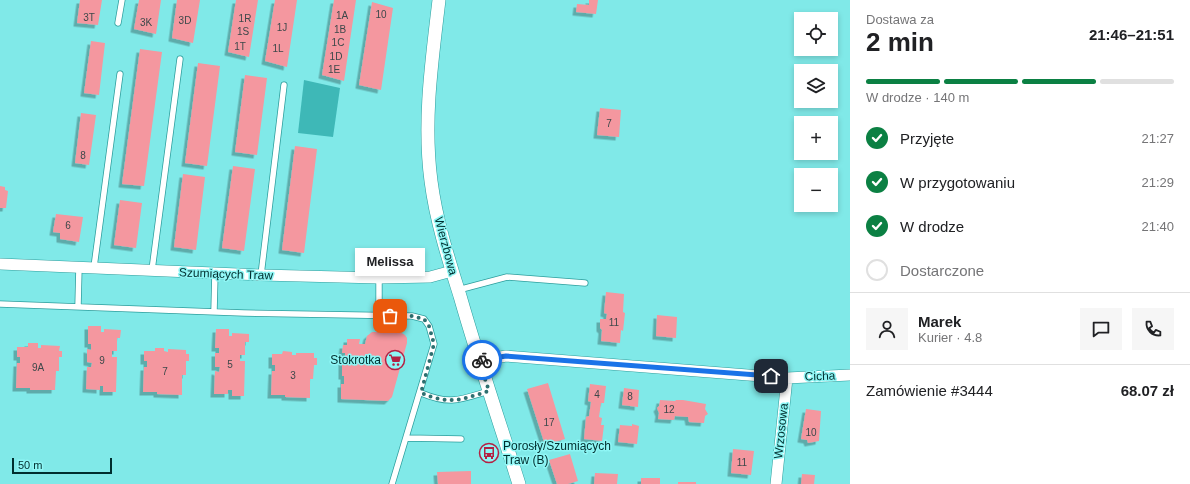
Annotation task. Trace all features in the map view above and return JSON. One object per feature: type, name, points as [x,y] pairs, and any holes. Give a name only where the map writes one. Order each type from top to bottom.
[{"type":"street","name":"Wierzbowa","points":[[439,0],[428,92],[428,144],[431,181],[436,213],[479,361],[519,484]]},
{"type":"street","name":"Szumiących Traw","points":[[0,264],[261,275],[379,278],[430,277],[452,271]]},
{"type":"street","name":"Cicha","points":[[479,361],[506,356],[786,378],[850,375]]},
{"type":"street","name":"Wrzosowa","points":[[776,484],[786,378]]},
{"type":"lane","points":[[118,23],[122,0]]},
{"type":"lane","points":[[152,270],[180,59]]},
{"type":"lane","points":[[94,268],[120,74]]},
{"type":"lane","points":[[261,275],[284,85]]},
{"type":"lane","points":[[78,306],[79,267]]},
{"type":"lane","points":[[214,311],[215,273]]},
{"type":"lane","points":[[458,290],[507,277],[585,283]]},
{"type":"lane","points":[[379,278],[379,316]]},
{"type":"lane","points":[[0,304],[412,316],[424,319],[429,326],[434,344],[421,393],[392,484]]},
{"type":"lane","points":[[421,393],[450,401],[489,391]]},
{"type":"lane","points":[[407,438],[461,439]]},
{"type":"shaded area","points":[[304,80],[340,88],[333,137],[298,133]]},
{"type":"building","points":[[80,0],[102,0],[98,25],[77,23]]},
{"type":"building","points":[[139,0],[161,0],[156,34],[134,29]]},
{"type":"building","points":[[177,0],[200,0],[193,43],[172,38]]},
{"type":"building","points":[[236,0],[258,0],[249,57],[228,52]]},
{"type":"building","points":[[275,0],[297,0],[287,67],[265,61]]},
{"type":"building","points":[[334,0],[356,0],[344,81],[322,75]]},
{"type":"building","points":[[589,0],[598,0],[596,14],[576,12],[577,4],[589,5]]},
{"type":"building","points":[[372,2],[393,8],[381,90],[359,85]]},
{"type":"building","points":[[91,41],[105,43],[99,95],[84,93]]},
{"type":"building","points":[[140,49],[162,52],[144,186],[122,184]]},
{"type":"building","points":[[198,63],[220,66],[207,166],[185,163]]},
{"type":"building","points":[[245,75],[267,78],[257,155],[235,152]]},
{"type":"building","points":[[600,108],[621,110],[619,137],[597,135]]},
{"type":"building","points":[[81,113],[96,115],[89,165],[75,163]]},
{"type":"building","points":[[295,146],[317,149],[304,253],[282,250]]},
{"type":"building","points":[[233,166],[255,169],[244,251],[222,248]]},
{"type":"building","points":[[183,174],[205,177],[196,250],[174,247]]},
{"type":"building","points":[[0,186],[5,187],[5,190],[8,191],[6,208],[0,208]]},
{"type":"building","points":[[120,200],[142,203],[136,248],[114,245]]},
{"type":"building","points":[[56,214],[83,217],[79,242],[60,239],[60,233],[53,232]]},
{"type":"building","points":[[606,292],[624,294],[623,312],[625,313],[620,343],[601,341],[602,330],[600,328],[600,319],[606,319],[607,314],[604,313]]},
{"type":"building","points":[[657,315],[677,317],[676,338],[656,336]]},
{"type":"building","points":[[88,326],[101,326],[101,332],[104,332],[104,329],[121,330],[120,338],[117,338],[117,351],[112,351],[112,357],[117,357],[116,392],[103,392],[103,386],[100,386],[100,390],[86,389],[87,367],[91,367],[92,363],[87,362],[87,349],[91,350],[91,344],[88,344]]},
{"type":"building","points":[[216,329],[229,329],[229,336],[232,336],[232,333],[249,334],[249,342],[245,342],[245,355],[240,355],[240,361],[245,361],[244,396],[232,396],[232,390],[228,390],[228,394],[214,394],[215,371],[219,372],[220,367],[215,367],[215,353],[219,353],[219,348],[215,348]]},
{"type":"building","points":[[372,332],[400,332],[407,338],[407,343],[392,397],[388,401],[341,399],[341,384],[344,384],[344,376],[342,376],[342,361],[345,361],[345,353],[342,353],[343,345],[347,345],[347,339],[360,339],[359,344],[365,344],[367,336]]},
{"type":"building","points":[[28,343],[38,343],[38,348],[41,348],[41,345],[60,346],[59,351],[62,351],[62,357],[59,357],[59,371],[56,371],[55,390],[30,390],[30,388],[16,388],[17,363],[20,363],[20,357],[17,357],[17,347],[28,347]]},
{"type":"building","points":[[155,348],[164,348],[164,351],[168,352],[168,349],[186,350],[186,354],[189,354],[189,361],[186,361],[186,375],[182,375],[182,395],[143,392],[144,367],[147,367],[147,361],[144,361],[144,351],[155,351]]},
{"type":"building","points":[[283,351],[292,352],[292,355],[296,355],[296,353],[314,353],[314,358],[317,358],[317,365],[314,365],[313,379],[310,379],[310,398],[271,395],[272,371],[275,371],[275,365],[272,365],[272,354],[282,354]]},
{"type":"building","points":[[548,383],[565,439],[545,445],[527,389]]},
{"type":"building","points":[[590,384],[606,386],[604,403],[601,403],[599,417],[602,418],[601,425],[604,425],[602,441],[584,439],[586,417],[589,416],[591,402],[588,401]]},
{"type":"building","points":[[624,388],[639,390],[638,407],[622,405]]},
{"type":"building","points":[[660,400],[683,400],[706,404],[705,409],[708,414],[705,416],[704,423],[689,422],[688,417],[675,416],[674,420],[658,419],[659,413],[657,408]]},
{"type":"building","points":[[806,409],[821,411],[819,441],[808,443],[807,440],[801,439]]},
{"type":"building","points":[[632,424],[639,426],[637,444],[618,442],[620,425],[632,426]]},
{"type":"building","points":[[733,449],[754,451],[751,475],[731,473]]},
{"type":"building","points":[[570,454],[578,481],[568,484],[557,484],[549,460]]},
{"type":"building","points":[[471,471],[471,484],[438,484],[437,472]]},
{"type":"building","points":[[595,473],[618,474],[617,484],[594,484]]},
{"type":"building","points":[[802,474],[815,475],[814,484],[801,484]]},
{"type":"building","points":[[641,478],[660,478],[660,484],[641,484]]},
{"type":"building","points":[[678,482],[696,482],[696,484],[678,484]]},
{"type":"way so far","points":[[390,316],[412,316],[424,319],[429,326],[434,344],[421,393],[450,401],[489,391],[479,361],[482,360]]},
{"type":"place","name":"Melissa","points":[[390,316]]},
{"type":"place","name":"Stokrotka","points":[[395,360]]},
{"type":"place","name":"Porosły/Szumiących Traw (B)","points":[[489,453]]},
{"type":"route","points":[[482,360],[506,356],[771,376]]}]
